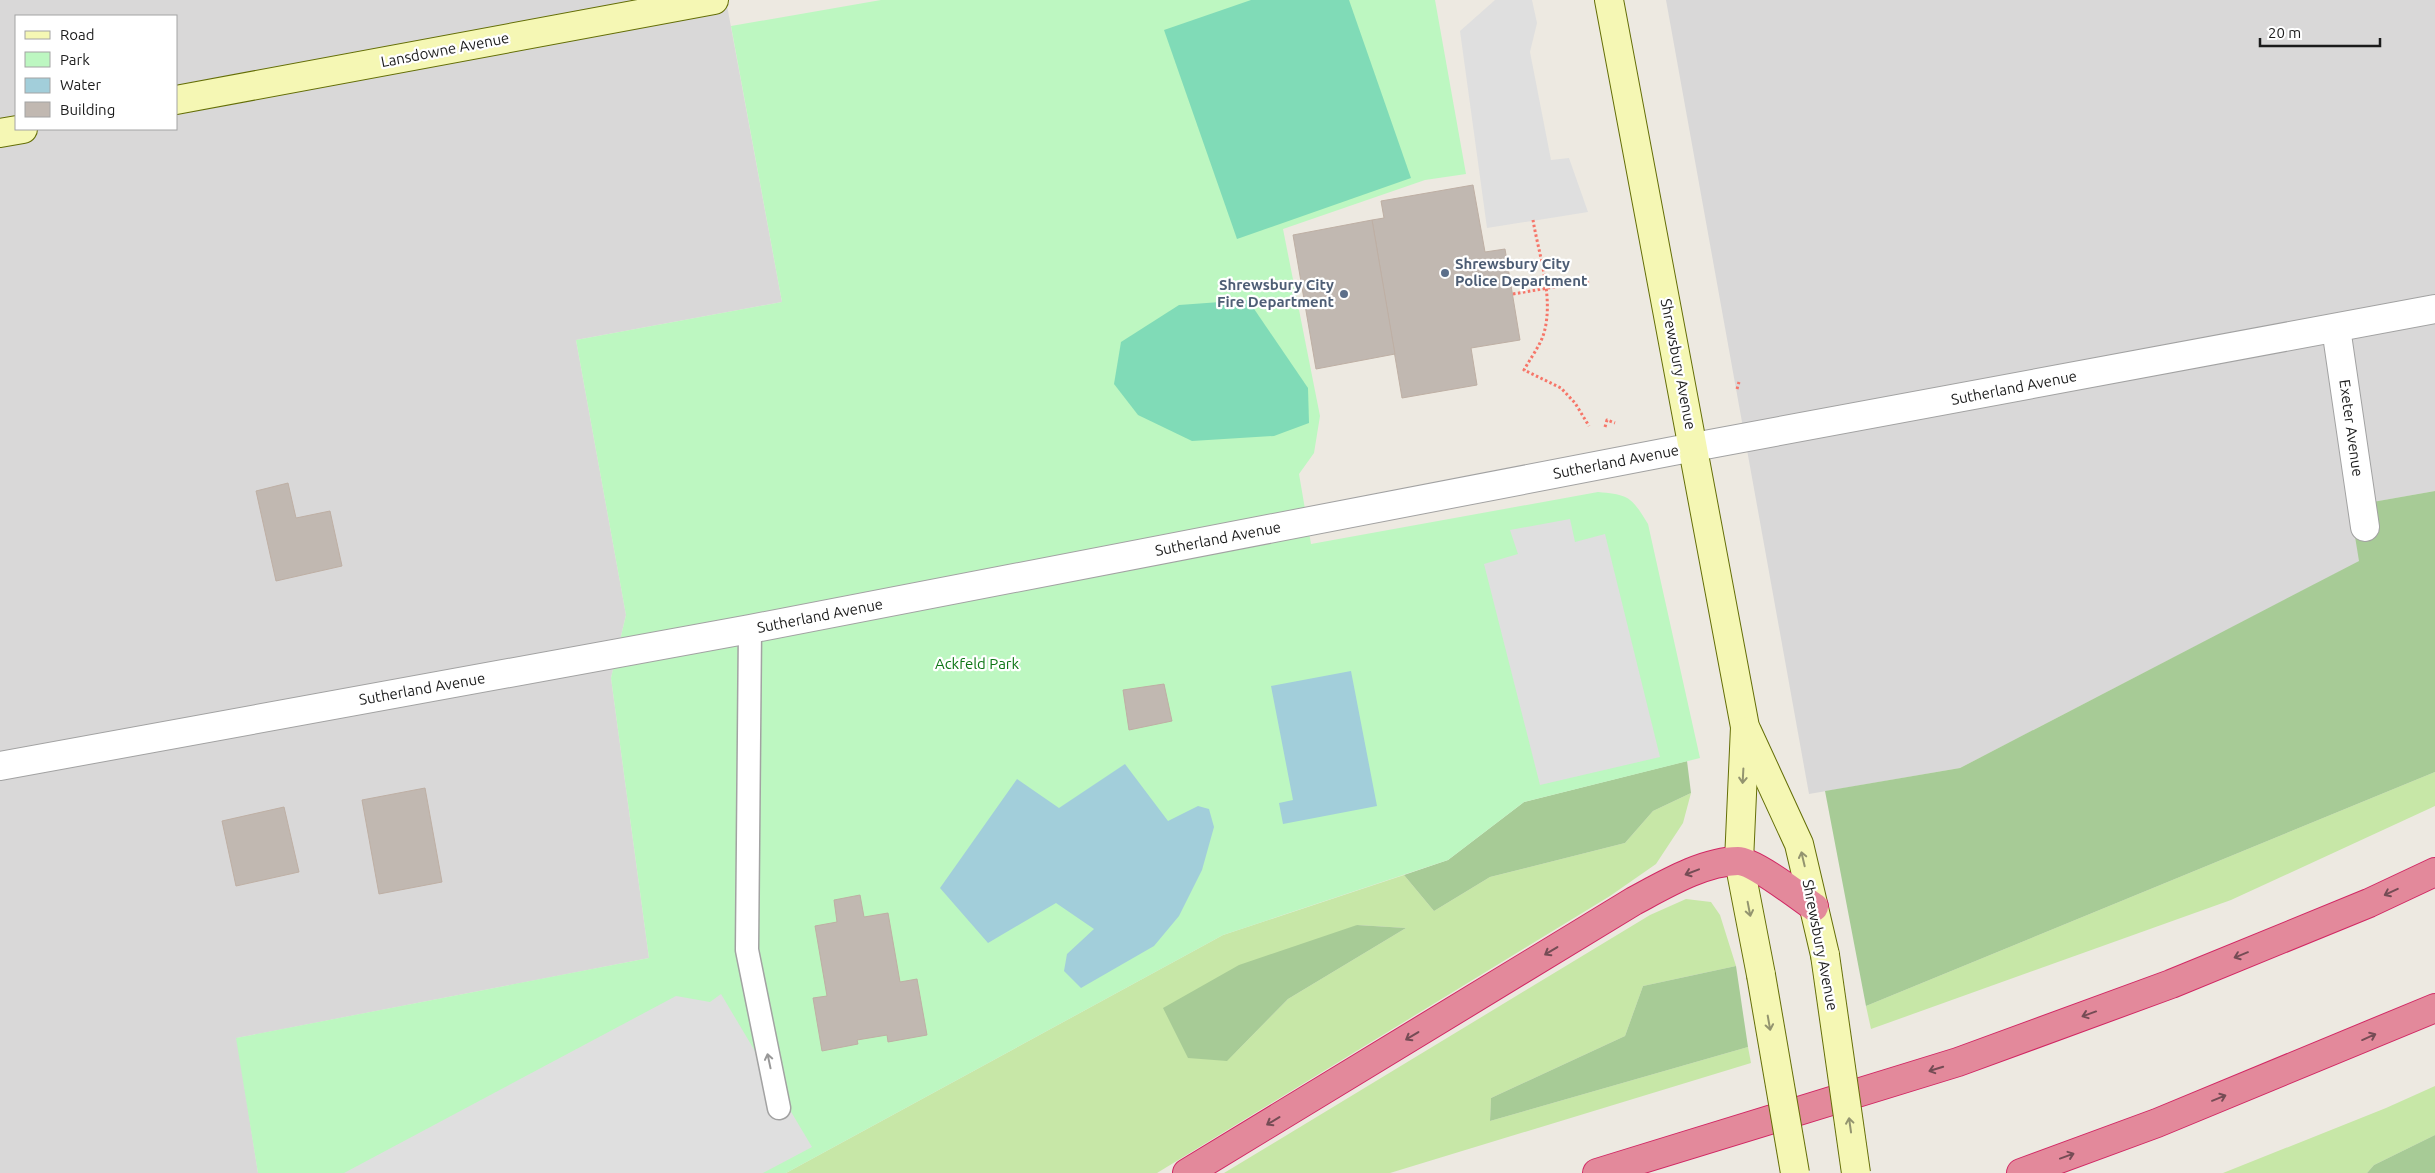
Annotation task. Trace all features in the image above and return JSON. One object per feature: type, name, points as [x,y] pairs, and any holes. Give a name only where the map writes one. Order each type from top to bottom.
[{"type":"highway","points":[[1187,1173],[1634,901],[1694,870],[1739,861],[1776,879],[1814,907]]},
{"type":"highway","points":[[1597,1173],[1958,1062],[2171,984],[2369,902],[2435,872]]},
{"type":"highway","points":[[2021,1173],[2157,1123],[2435,1008]]},
{"type":"main road","name":"Lansdowne Avenue","points":[[178,100],[714,0]]},
{"type":"main road","name":"Shrewsbury Avenue","points":[[1610,0],[1746,727],[1739,861],[1761,975],[1795,1173]]},
{"type":"main road","points":[[0,133],[17,130]]},
{"type":"main road","name":"Shrewsbury Avenue","points":[[1746,727],[1799,844],[1825,955],[1856,1173]]},
{"type":"street","name":"Sutherland Avenue","points":[[0,766],[750,629],[1694,447],[2435,309]]},
{"type":"street","name":"Exeter Avenue","points":[[2336,328],[2365,527]]},
{"type":"lane","points":[[750,629],[747,950],[779,1108]]},
{"type":"path","points":[[1533,220],[1548,316],[1543,337],[1524,370],[1561,388],[1575,403],[1589,426]]},
{"type":"path","points":[[1512,294],[1589,281]]},
{"type":"path","points":[[1737,389],[1739,382]]},
{"type":"path","points":[[1605,428],[1607,420],[1615,423]]},
{"type":"shaded area","points":[[0,0],[726,0],[782,302],[576,340],[626,615],[611,678],[649,958],[237,1038],[258,1173],[0,1173]]},
{"type":"shaded area","points":[[1495,0],[1532,0],[1537,23],[1530,52],[1551,160],[1569,158],[1588,212],[1487,228],[1460,31]]},
{"type":"shaded area","points":[[1666,0],[2435,0],[2435,491],[2351,506],[2360,561],[1960,768],[1809,794]]},
{"type":"shaded area","points":[[1570,519],[1575,542],[1605,534],[1660,757],[1540,785],[1484,564],[1518,554],[1510,530]]},
{"type":"shaded area","points":[[721,994],[812,1147],[763,1173],[344,1173],[676,996],[710,1002]]},
{"type":"green space","name":"Ackfeld Park","points":[[881,0],[1435,0],[1466,174],[1425,180],[1283,229],[1320,416],[1314,453],[1299,474],[1311,544],[1598,492],[1623,496],[1633,502],[1648,524],[1700,758],[1524,802],[1448,860],[1223,935],[786,1173],[258,1173],[236,1038],[649,958],[611,678],[626,615],[576,340],[782,302],[731,26]]},
{"type":"green space","points":[[1251,0],[1349,0],[1411,178],[1237,239],[1164,30]]},
{"type":"green space","points":[[1248,300],[1308,388],[1309,423],[1274,436],[1192,441],[1138,415],[1114,384],[1121,342],[1179,305]]},
{"type":"green space","points":[[2435,491],[2435,772],[1866,1006],[1825,791],[1960,768],[2359,561],[2350,506]]},
{"type":"green space","points":[[1687,761],[1691,793],[1653,811],[1625,843],[1490,877],[1434,911],[1404,875],[1448,860],[1524,802]]},
{"type":"green space","points":[[2435,772],[2435,806],[2231,900],[1871,1029],[1866,1006]]},
{"type":"green space","points":[[1691,793],[1683,823],[1656,864],[1610,896],[1157,1173],[786,1173],[1223,935],[1404,875],[1434,911],[1490,877],[1625,843],[1653,811]],"holes":[[[1357,925],[1406,928],[1288,999],[1227,1061]]]},
{"type":"green space","points":[[1686,899],[1711,902],[1720,915],[1736,966],[1643,986],[1625,1036],[1491,1098],[1490,1121],[1748,1047],[1751,1063],[1390,1173],[1224,1173],[1650,915]]},
{"type":"green space","points":[[1357,925],[1406,928],[1288,999],[1227,1061],[1188,1058],[1163,1008],[1239,965]]},
{"type":"green space","points":[[1736,966],[1748,1047],[1490,1121],[1491,1098],[1625,1036],[1643,986]]},
{"type":"green space","points":[[2435,1086],[2435,1135],[2374,1165],[2367,1173],[2223,1173],[2386,1108]]},
{"type":"green space","points":[[2435,1135],[2435,1173],[2367,1173],[2374,1165]]},
{"type":"water","points":[[1351,671],[1377,806],[1283,824],[1279,803],[1293,800],[1271,686]]},
{"type":"water","points":[[1125,764],[1168,821],[1198,806],[1209,809],[1214,827],[1202,870],[1179,916],[1154,946],[1081,988],[1064,971],[1067,954],[1094,929],[1056,903],[988,943],[940,888],[1017,779],[1059,808]]},
{"type":"building","name":"Shrewsbury City Police Department","points":[[1473,185],[1485,252],[1505,249],[1520,340],[1471,348],[1477,385],[1402,398],[1372,220],[1384,218],[1381,201]]},
{"type":"building","name":"Shrewsbury City Fire Department","points":[[1372,220],[1395,354],[1316,369],[1293,235]]},
{"type":"building","points":[[288,483],[296,518],[330,511],[342,566],[276,581],[256,491]]},
{"type":"building","points":[[1164,684],[1172,721],[1129,730],[1123,690]]},
{"type":"building","points":[[425,788],[442,882],[379,894],[362,800]]},
{"type":"building","points":[[284,807],[299,872],[236,886],[222,821]]},
{"type":"building","points":[[860,895],[864,917],[888,913],[900,982],[917,979],[927,1035],[888,1042],[887,1035],[857,1040],[858,1044],[822,1051],[813,998],[827,996],[815,926],[837,922],[834,900]]},
{"type":"place","name":"Shrewsbury City Police Department","points":[[1445,273]]},
{"type":"place","name":"Shrewsbury City Fire Department","points":[[1344,294]]}]
